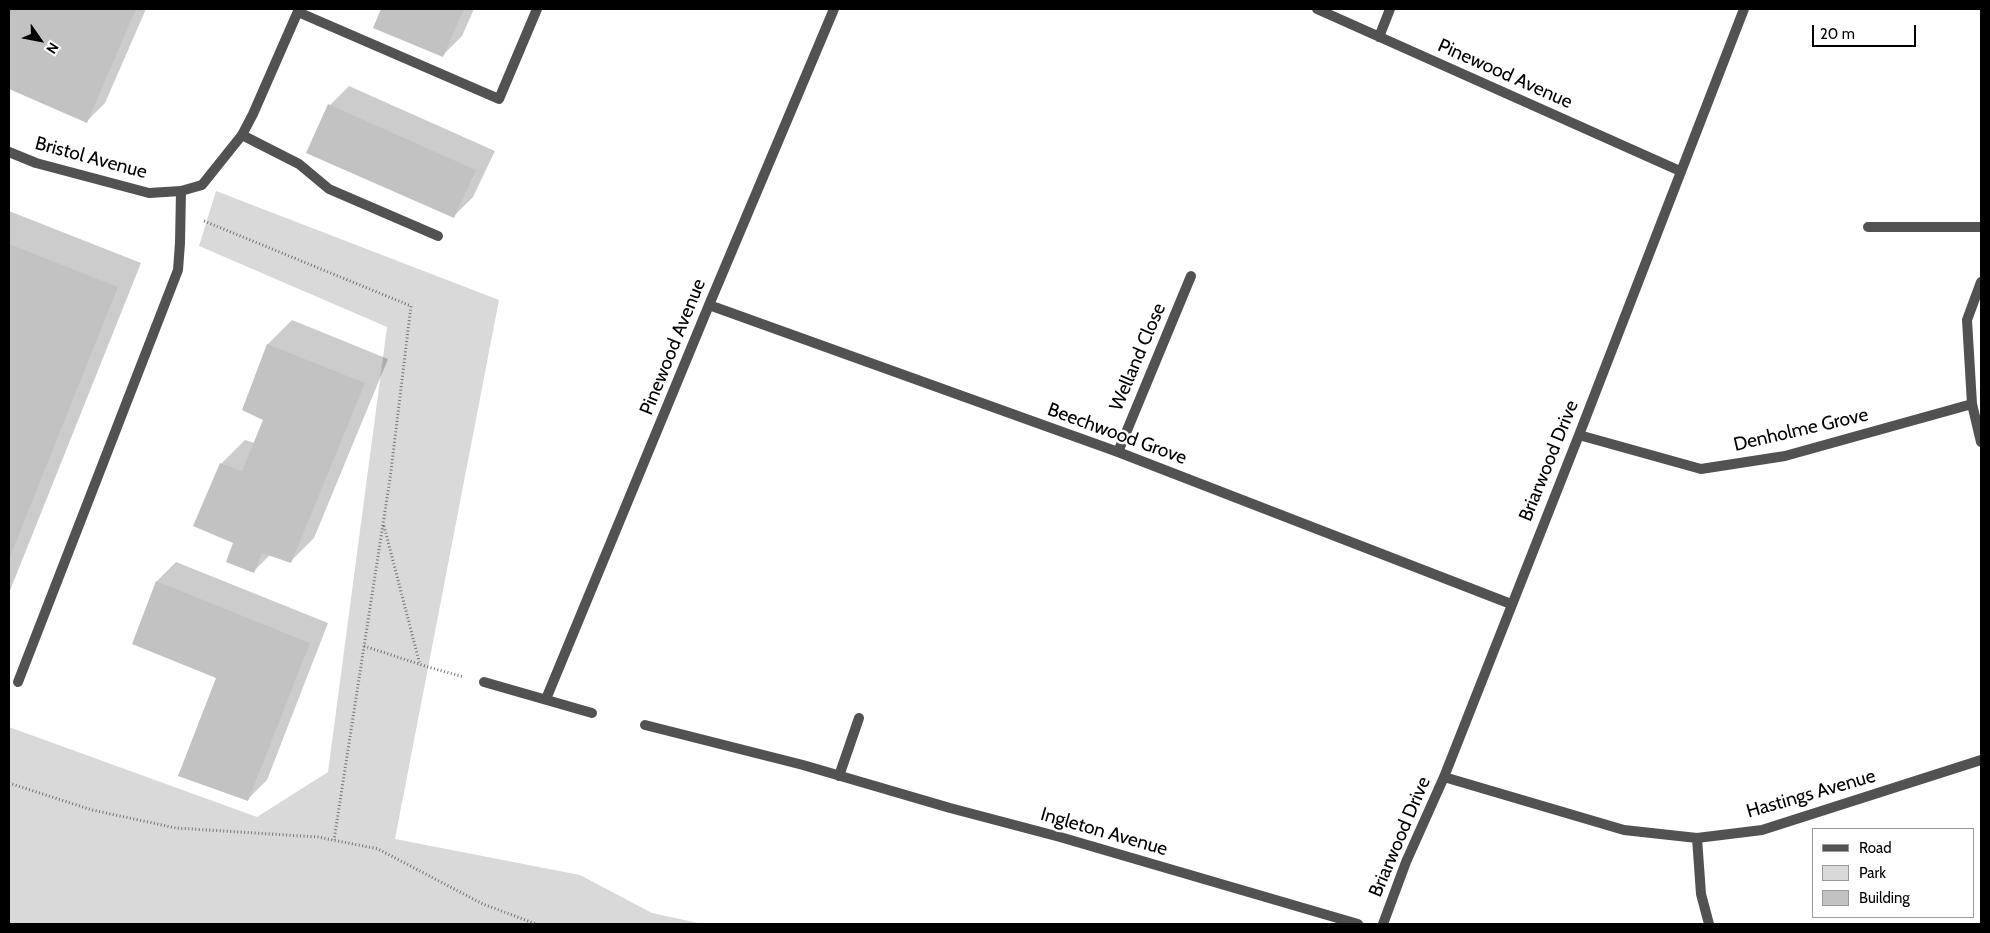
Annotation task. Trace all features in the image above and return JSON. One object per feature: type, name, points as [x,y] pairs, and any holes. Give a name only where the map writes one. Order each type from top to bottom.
[{"type":"street","points":[[202,185],[242,135],[298,10],[499,99],[537,9]]},
{"type":"street","name":"Pinewood Avenue","points":[[546,700],[708,305],[834,9]]},
{"type":"street","name":"Pinewood Avenue","points":[[1317,9],[1680,171]]},
{"type":"street","points":[[1379,37],[1390,9]]},
{"type":"street","name":"Briarwood Drive","points":[[1383,924],[1406,862],[1444,777],[1579,435],[1744,9]]},
{"type":"street","points":[[242,135],[299,164],[329,190],[438,236]]},
{"type":"street","name":"Bristol Avenue","points":[[9,152],[36,163],[149,193],[181,192],[202,185]]},
{"type":"street","points":[[18,682],[178,270],[181,192]]},
{"type":"street","points":[[1868,227],[1981,227]]},
{"type":"street","name":"Welland Close","points":[[1118,452],[1191,276]]},
{"type":"street","points":[[1981,282],[1967,320],[1972,404],[1981,442]]},
{"type":"street","name":"Beechwood Grove","points":[[708,305],[1118,452],[1511,604]]},
{"type":"street","name":"Denholme Grove","points":[[1579,435],[1701,469],[1785,456],[1972,404]]},
{"type":"street","points":[[484,682],[592,713]]},
{"type":"street","points":[[839,776],[859,718]]},
{"type":"street","name":"Ingleton Avenue","points":[[645,725],[1060,837],[1358,924]]},
{"type":"street","name":"Hastings Avenue","points":[[1444,777],[1624,830],[1696,838],[1762,830],[1981,760]]},
{"type":"street","points":[[1696,838],[1701,894],[1708,924]]},
{"type":"path","points":[[202,185],[204,222],[410,306],[383,523],[334,840]]},
{"type":"path","points":[[383,523],[420,665]]},
{"type":"path","points":[[364,646],[420,665],[484,682]]},
{"type":"path","points":[[9,783],[92,810],[176,828],[318,837],[378,849],[484,904],[536,924]]},
{"type":"green space","points":[[216,191],[499,300],[395,839],[580,875],[652,913],[703,924],[9,924],[9,727],[257,817],[328,772],[387,327],[199,246]]},
{"type":"building","points":[[9,9],[136,9],[87,123],[9,89]]},
{"type":"building","points":[[381,9],[464,9],[443,57],[373,28]]},
{"type":"building","points":[[328,104],[476,170],[454,218],[306,153]]},
{"type":"building","points":[[9,244],[118,287],[9,559]]},
{"type":"building","points":[[267,344],[365,383],[291,563],[262,553],[254,573],[226,562],[233,543],[193,526],[220,463],[242,471],[263,420],[242,410]]},
{"type":"building","points":[[156,581],[310,643],[248,801],[178,776],[216,678],[132,644]]}]
